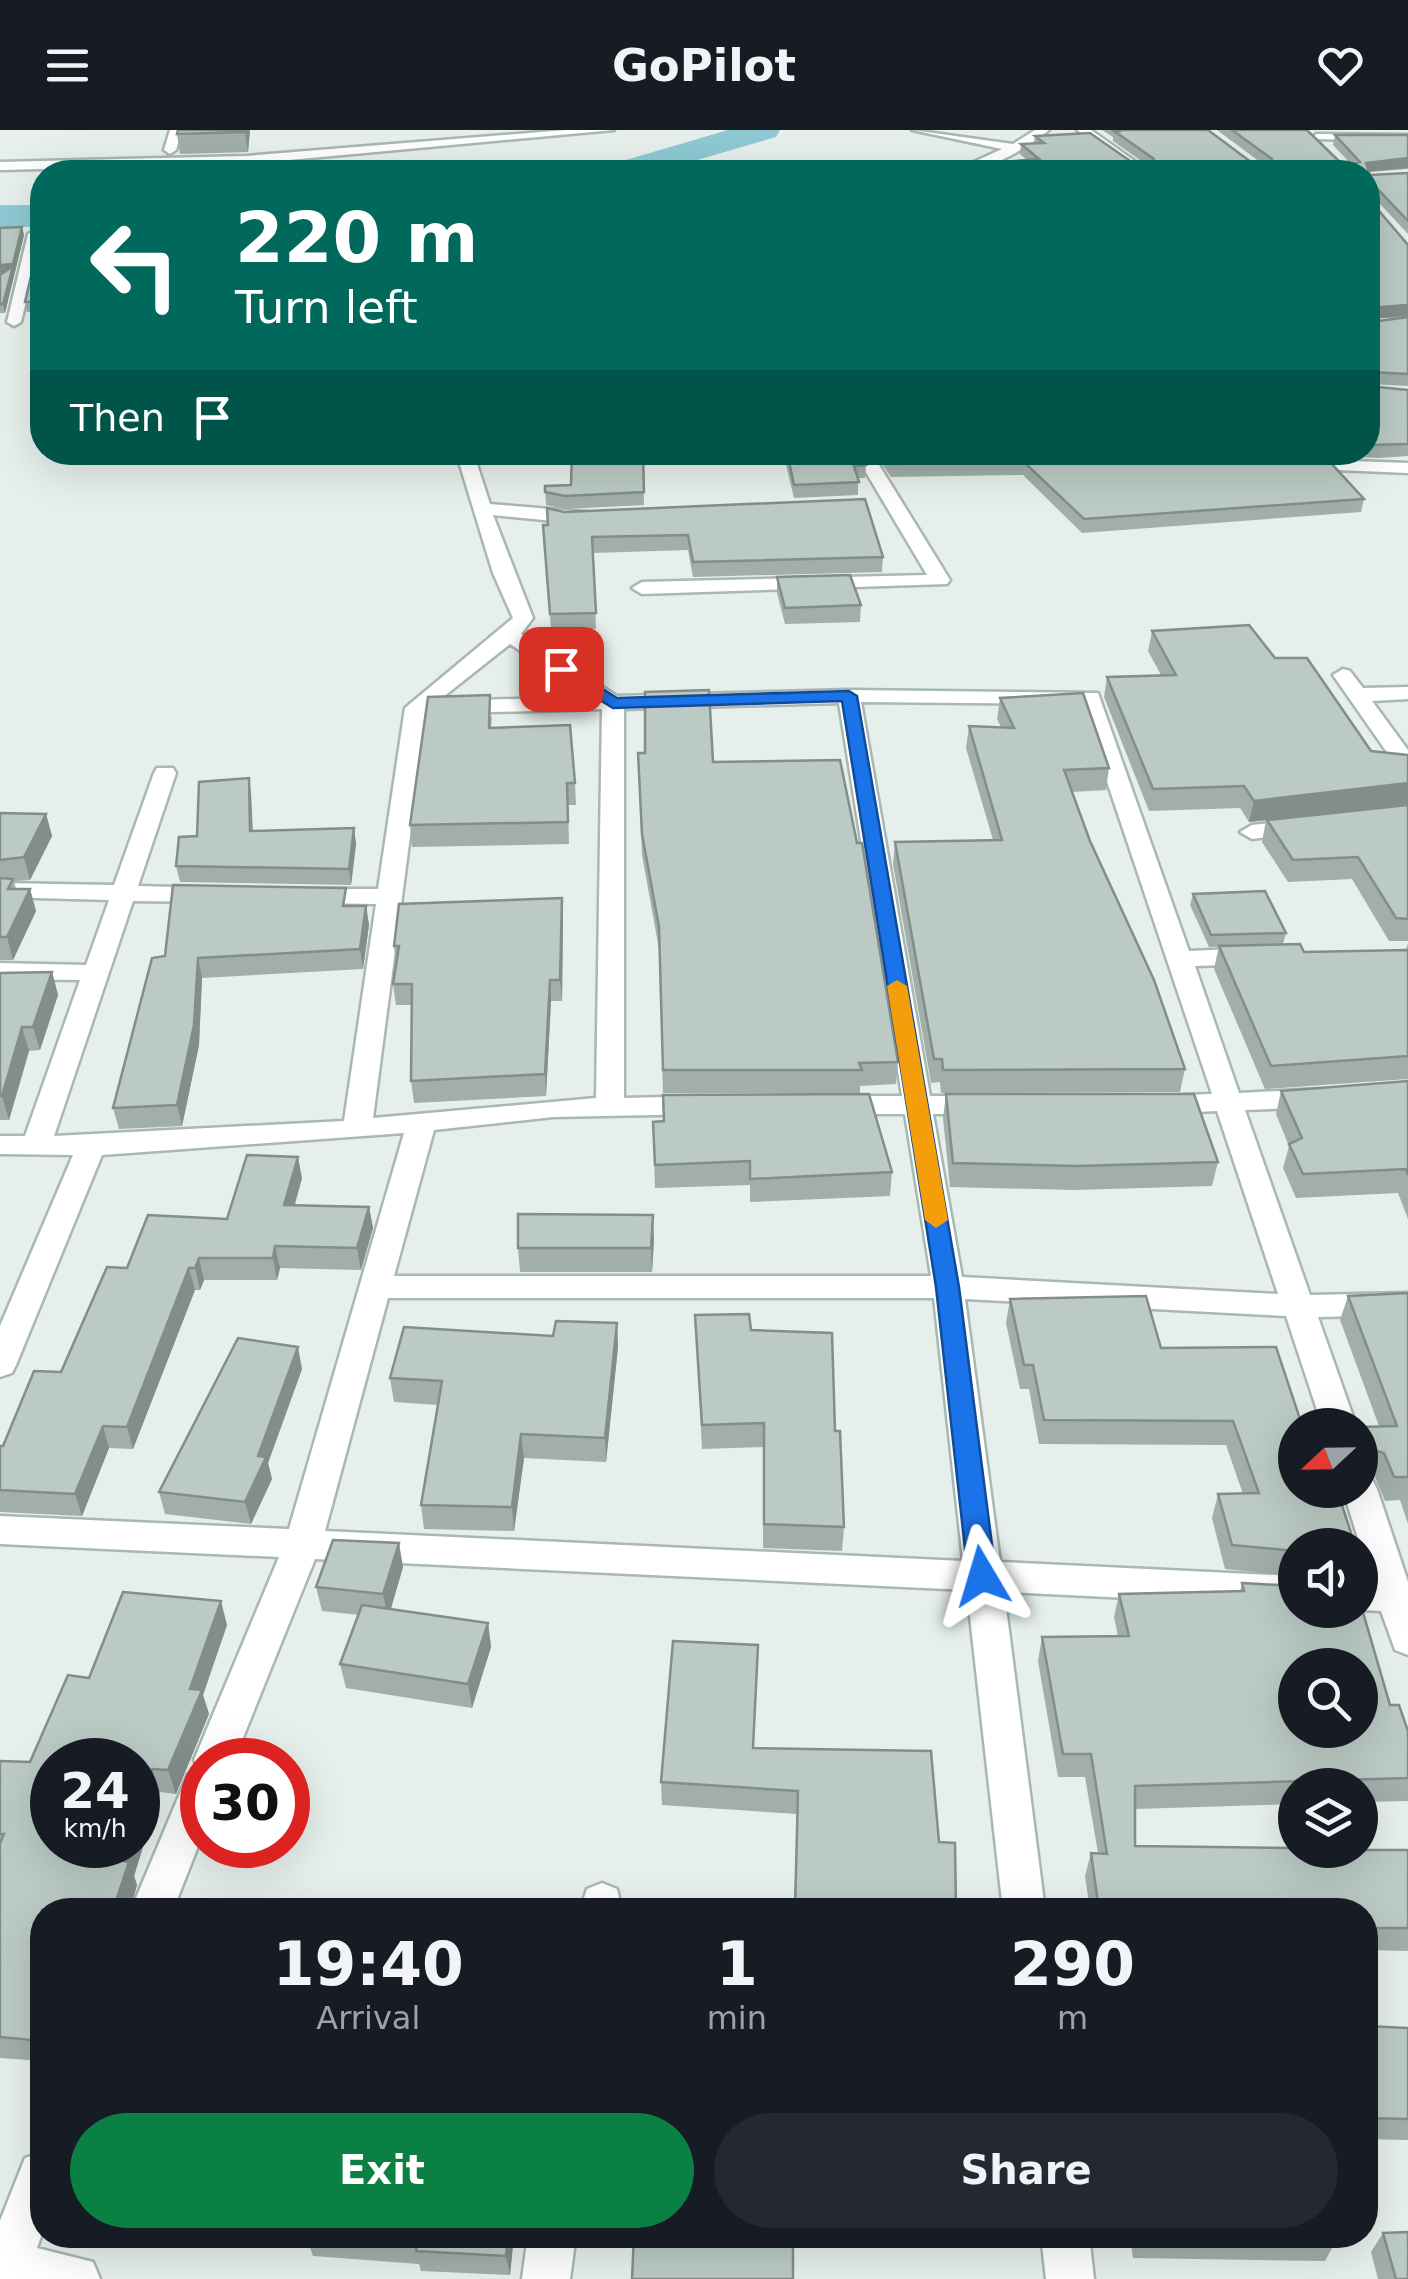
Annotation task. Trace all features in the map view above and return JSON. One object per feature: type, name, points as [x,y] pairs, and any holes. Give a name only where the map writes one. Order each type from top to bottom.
[{"type":"street","points":[[170,150],[176,130]]},
{"type":"street","points":[[226,160],[608,130]]},
{"type":"street","points":[[918,130],[1015,148]]},
{"type":"street","points":[[992,160],[1043,130]]},
{"type":"street","points":[[1083,130],[1127,160]]},
{"type":"street","points":[[1311,134],[1408,138]]},
{"type":"street","points":[[1311,134],[1328,148]]},
{"type":"street","points":[[0,166],[30,165]]},
{"type":"street","points":[[14,322],[30,255]]},
{"type":"street","points":[[356,1129],[416,708],[509,635],[523,618],[503,573],[469,465]]},
{"type":"street","points":[[642,588],[940,580],[881,504],[867,465]]},
{"type":"street","points":[[1328,465],[1408,468]]},
{"type":"street","points":[[485,509],[521,508],[565,518],[603,516]]},
{"type":"street","points":[[509,635],[613,703]]},
{"type":"street","points":[[1343,676],[1408,766]]},
{"type":"street","points":[[1360,696],[1408,694]]},
{"type":"street","points":[[416,708],[849,696],[1090,698],[1333,1408]]},
{"type":"street","points":[[849,696],[948,1287],[1022,1898]]},
{"type":"street","points":[[610,1106],[613,703]]},
{"type":"street","points":[[37,1144],[165,774]]},
{"type":"street","points":[[1252,832],[1330,823]]},
{"type":"street","points":[[0,890],[236,895]]},
{"type":"street","points":[[292,896],[386,898]]},
{"type":"street","points":[[1180,958],[1275,956]]},
{"type":"street","points":[[0,971],[96,972]]},
{"type":"street","points":[[1133,1105],[1231,1105],[1349,1096]]},
{"type":"street","points":[[0,1146],[91,1146],[356,1129],[610,1106],[744,1105]]},
{"type":"street","points":[[802,1105],[1015,1105]]},
{"type":"street","points":[[223,1738],[304,1541],[421,1124]]},
{"type":"street","points":[[4,1349],[91,1146]]},
{"type":"street","points":[[376,1287],[948,1287],[1300,1306],[1408,1304]]},
{"type":"street","points":[[1365,1508],[1388,1596],[1408,1639]]},
{"type":"street","points":[[0,1530],[304,1541],[1278,1591]]},
{"type":"street","points":[[157,1898],[180,1841]]},
{"type":"street","points":[[30,2204],[2,2270],[76,2279]]},
{"type":"street","points":[[546,2279],[550,2248]]},
{"type":"street","points":[[1066,2248],[1070,2279]]},
{"type":"building","points":[[178,130],[245,130],[245,132],[177,134]]},
{"type":"building","points":[[1208,130],[1248,160],[1154,160],[1114,131]]},
{"type":"building","points":[[1232,130],[1307,130],[1338,160],[1272,160]]},
{"type":"building","points":[[1090,133],[1129,160],[1026,160],[1039,159],[1021,144],[1044,143],[1035,136]]},
{"type":"building","points":[[1335,135],[1408,135],[1408,158],[1358,160]]},
{"type":"building","points":[[1408,173],[1408,221],[1380,192],[1380,174]]},
{"type":"building","points":[[1380,212],[1408,245],[1408,305],[1380,307]]},
{"type":"building","points":[[22,227],[13,264],[0,265],[0,228]]},
{"type":"building","points":[[13,266],[3,304],[0,304],[0,275]]},
{"type":"building","points":[[1408,317],[1408,374],[1380,372],[1380,321]]},
{"type":"building","points":[[1380,387],[1408,390],[1408,444],[1380,445]]},
{"type":"building","points":[[572,465],[643,465],[644,492],[565,496],[545,492],[545,486],[571,485]]},
{"type":"building","points":[[790,465],[866,465],[854,466],[859,482],[794,485]]},
{"type":"building","points":[[1027,465],[1333,465],[1364,499],[1084,519]]},
{"type":"building","points":[[865,499],[883,557],[693,562],[688,535],[592,537],[596,613],[550,614],[543,525],[548,525],[547,508],[564,512]]},
{"type":"building","points":[[850,575],[861,605],[785,608],[777,577]]},
{"type":"building","points":[[1249,625],[1275,658],[1307,658],[1371,751],[1408,755],[1408,783],[1254,801],[1244,786],[1153,789],[1107,677],[1176,675],[1152,631]]},
{"type":"building","points":[[709,690],[713,762],[840,760],[857,843],[862,843],[898,1062],[859,1063],[862,1070],[663,1070],[659,927],[642,834],[638,753],[645,753],[645,692]]},
{"type":"building","points":[[1083,693],[1109,768],[1064,770],[1090,841],[1154,980],[1185,1069],[943,1070],[942,1059],[934,1059],[895,842],[1002,840],[969,726],[1014,728],[1000,698]]},
{"type":"building","points":[[490,695],[489,728],[570,725],[575,783],[567,783],[568,822],[410,825],[428,697]]},
{"type":"building","points":[[249,778],[250,831],[354,828],[349,869],[176,866],[179,837],[197,836],[199,782]]},
{"type":"building","points":[[1408,805],[1408,919],[1396,918],[1358,857],[1293,860],[1267,820]]},
{"type":"building","points":[[0,813],[46,814],[24,857],[0,860]]},
{"type":"building","points":[[0,878],[13,879],[8,889],[30,889],[7,937],[0,937]]},
{"type":"building","points":[[173,885],[346,888],[343,906],[366,906],[360,949],[198,958],[194,1025],[177,1105],[113,1108],[152,958],[165,956]]},
{"type":"building","points":[[1265,891],[1286,933],[1211,935],[1193,894]]},
{"type":"building","points":[[562,898],[560,980],[550,980],[545,1074],[411,1081],[412,984],[393,984],[399,946],[394,946],[399,904]]},
{"type":"building","points":[[1300,944],[1304,952],[1408,950],[1408,1056],[1271,1066],[1219,946]]},
{"type":"building","points":[[52,972],[33,1027],[22,1027],[0,1096],[0,973]]},
{"type":"building","points":[[1408,1081],[1408,1175],[1406,1169],[1303,1174],[1289,1144],[1302,1138],[1281,1091]]},
{"type":"building","points":[[869,1094],[892,1172],[750,1179],[750,1161],[655,1165],[653,1122],[664,1121],[663,1095]]},
{"type":"building","points":[[946,1094],[1194,1094],[1218,1162],[1078,1166],[953,1163]]},
{"type":"building","points":[[247,1155],[298,1157],[284,1205],[369,1207],[357,1248],[275,1246],[273,1258],[199,1258],[195,1268],[189,1268],[127,1427],[103,1426],[75,1494],[0,1490],[0,1446],[34,1371],[61,1372],[107,1267],[127,1268],[148,1215],[227,1219]]},
{"type":"building","points":[[518,1214],[653,1215],[651,1248],[518,1248]]},
{"type":"building","points":[[1408,1293],[1408,1477],[1394,1477],[1384,1453],[1378,1451],[1378,1427],[1397,1426],[1348,1296]]},
{"type":"building","points":[[1146,1296],[1161,1348],[1276,1347],[1296,1408],[1278,1408],[1278,1508],[1343,1508],[1349,1528],[1278,1528],[1278,1549],[1232,1545],[1218,1494],[1259,1493],[1233,1421],[1044,1420],[1033,1365],[1024,1365],[1010,1299]]},
{"type":"building","points":[[749,1314],[751,1330],[832,1333],[835,1431],[840,1431],[844,1527],[764,1524],[764,1423],[702,1425],[695,1315]]},
{"type":"building","points":[[556,1321],[617,1323],[605,1438],[521,1434],[512,1507],[421,1505],[442,1381],[390,1378],[404,1327],[553,1336]]},
{"type":"building","points":[[238,1338],[298,1347],[258,1456],[266,1457],[245,1502],[159,1492]]},
{"type":"building","points":[[333,1540],[399,1543],[383,1594],[316,1587]]},
{"type":"building","points":[[1242,1583],[1278,1585],[1278,1628],[1368,1628],[1373,1648],[1278,1648],[1278,1748],[1378,1748],[1378,1664],[1390,1705],[1399,1705],[1408,1731],[1408,1778],[1378,1779],[1378,1768],[1278,1768],[1278,1782],[1135,1786],[1135,1846],[1278,1848],[1278,1868],[1378,1868],[1378,1850],[1408,1850],[1408,1928],[1378,1928],[1378,1898],[1097,1898],[1091,1853],[1107,1854],[1091,1754],[1063,1754],[1042,1637],[1129,1636],[1119,1594],[1244,1591]]},
{"type":"building","points":[[123,1592],[221,1601],[190,1689],[202,1690],[168,1770],[160,1770],[160,1738],[40,1738],[68,1675],[89,1678]]},
{"type":"building","points":[[362,1605],[488,1623],[468,1684],[340,1664]]},
{"type":"building","points":[[673,1641],[758,1645],[753,1748],[931,1751],[939,1842],[955,1843],[956,1898],[795,1898],[798,1791],[661,1782]]},
{"type":"building","points":[[0,1761],[30,1762],[30,1868],[127,1868],[117,1898],[30,1898],[30,2040],[0,2037],[0,1843],[4,1834],[0,1834]]},
{"type":"building","points":[[1378,2027],[1408,2028],[1408,2119],[1378,2118]]},
{"type":"building","points":[[1408,2232],[1408,2279],[1396,2279],[1383,2233]]},
{"type":"building","points":[[416,2248],[507,2248],[506,2256],[416,2251]]},
{"type":"building","points":[[633,2248],[793,2248],[793,2279],[632,2279]]},
{"type":"waterway","points":[[662,160],[764,130]]},
{"type":"waterway","points":[[0,216],[30,216]]},
{"type":"slow traffic","points":[[897,986],[936,1220]]},
{"type":"route","points":[[561,669],[613,703],[849,696],[948,1287],[982,1576]]}]
